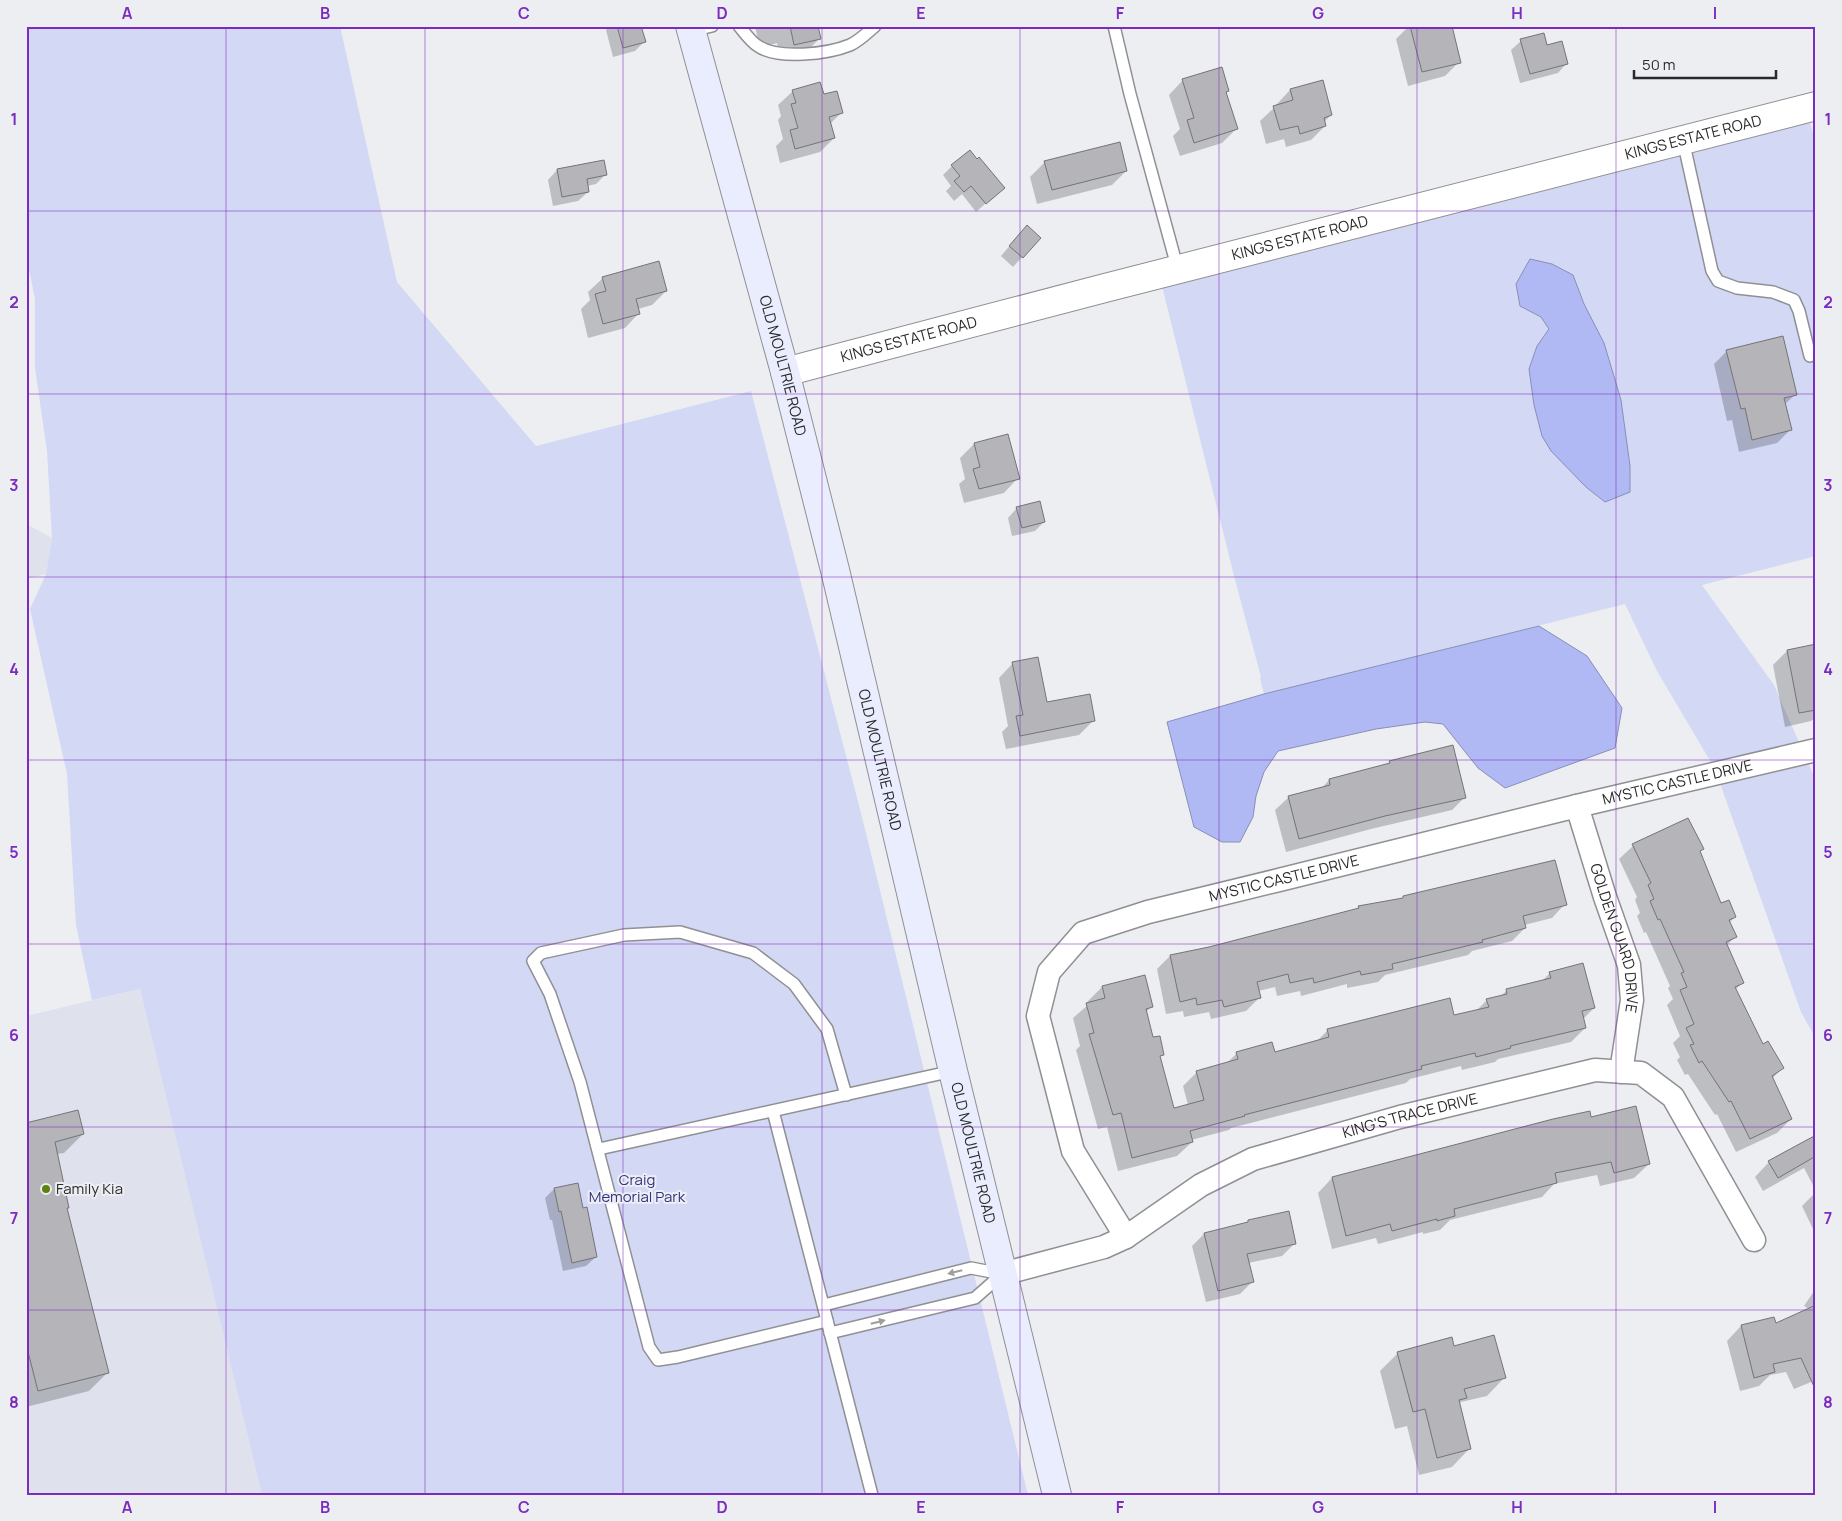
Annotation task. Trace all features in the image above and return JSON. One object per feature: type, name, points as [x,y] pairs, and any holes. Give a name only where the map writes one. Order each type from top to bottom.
[{"type":"main road","name":"OLD MOULTRIE ROAD","points":[[698,28],[835,570],[952,1071],[1057,1495]]},
{"type":"street","name":"KINGS ESTATE ROAD","points":[[785,372],[1816,106]]},
{"type":"street","name":"MYSTIC CASTLE DRIVE","points":[[1126,1236],[1073,1151],[1038,1016],[1049,972],[1083,933],[1148,912],[1577,806],[1816,750]]},
{"type":"street","name":"GOLDEN GUARD DRIVE","points":[[1577,806],[1605,897],[1629,965],[1632,1000],[1621,1072]]},
{"type":"street","name":"KING'S TRACE DRIVE","points":[[1002,1274],[1104,1247],[1126,1236],[1201,1185],[1253,1159],[1400,1117],[1595,1070],[1641,1073],[1674,1097],[1754,1240]]},
{"type":"lane","points":[[739,26],[757,46],[774,54],[801,54],[850,45],[875,26]]},
{"type":"lane","points":[[1114,26],[1130,94],[1178,270]]},
{"type":"lane","points":[[1683,140],[1712,271],[1718,281],[1731,286],[1773,292],[1794,300],[1799,311],[1810,356]]},
{"type":"lane","points":[[827,1321],[658,1360],[650,1347],[580,1082],[550,994],[533,961],[541,953],[624,935],[680,932],[753,953],[794,984],[827,1029],[846,1095]]},
{"type":"lane","points":[[599,1149],[952,1071]]},
{"type":"lane","points":[[773,1111],[872,1495]]},
{"type":"lane","points":[[824,1305],[971,1268],[1002,1274]]},
{"type":"lane","points":[[830,1333],[976,1298],[1002,1274]]},
{"type":"shaded area","points":[[26,524],[52,538],[46,574],[26,579]]},
{"type":"shaded area","points":[[140,989],[262,1495],[26,1495],[26,1016]]},
{"type":"green space","name":"Craig Memorial Park","points":[[26,26],[340,26],[397,282],[536,446],[751,391],[863,821],[1028,1495],[262,1495],[140,989],[92,1000],[76,925],[67,774],[30,609],[46,574],[52,538],[47,451],[35,368],[35,299],[26,254]]},
{"type":"green space","points":[[1809,119],[1816,144],[1816,556],[1702,585],[1774,685],[1816,781],[1816,1039],[1801,1012],[1715,769],[1657,671],[1625,604],[1264,694],[1162,286]],"holes":[[[1573,275],[1584,304],[1537,346],[1549,329],[1541,317],[1520,306],[1516,284]]]},
{"type":"water","points":[[1530,259],[1552,264],[1573,275],[1584,304],[1604,343],[1621,400],[1630,466],[1630,492],[1605,502],[1586,487],[1551,451],[1542,436],[1534,405],[1529,369],[1537,346],[1549,329],[1541,317],[1520,306],[1516,284]]},
{"type":"water","points":[[1539,626],[1587,656],[1622,708],[1615,748],[1505,788],[1478,768],[1443,724],[1425,722],[1376,729],[1278,751],[1264,772],[1256,796],[1253,817],[1240,842],[1222,842],[1194,827],[1167,722],[1264,694]]},
{"type":"building","points":[[617,26],[641,26],[646,42],[623,48]]},
{"type":"building","points":[[790,26],[818,26],[821,39],[794,45]]},
{"type":"building","points":[[1410,26],[1452,26],[1461,63],[1422,72]]},
{"type":"building","points":[[1544,33],[1547,45],[1562,41],[1568,64],[1530,74],[1520,39]]},
{"type":"building","points":[[1222,67],[1229,91],[1226,92],[1238,129],[1194,143],[1187,120],[1194,118],[1182,79]]},
{"type":"building","points":[[1323,80],[1332,115],[1324,118],[1326,126],[1300,134],[1298,126],[1280,130],[1273,106],[1293,100],[1290,89]]},
{"type":"building","points":[[820,82],[824,94],[837,91],[843,113],[829,117],[835,138],[795,149],[790,130],[798,128],[791,104],[796,103],[792,90]]},
{"type":"building","points":[[1120,142],[1127,171],[1052,190],[1044,161]]},
{"type":"building","points":[[970,150],[977,159],[979,157],[1005,188],[986,204],[971,186],[964,192],[954,181],[960,176],[951,165]]},
{"type":"building","points":[[604,160],[607,175],[587,179],[589,192],[562,197],[557,169]]},
{"type":"building","points":[[1027,225],[1041,238],[1023,258],[1009,246]]},
{"type":"building","points":[[659,261],[667,291],[636,299],[640,314],[603,324],[595,294],[606,291],[602,277]]},
{"type":"building","points":[[1783,336],[1797,395],[1784,398],[1792,430],[1752,440],[1745,408],[1741,409],[1726,350]]},
{"type":"building","points":[[1008,434],[1020,479],[979,489],[973,469],[980,467],[974,443]]},
{"type":"building","points":[[1040,501],[1045,522],[1022,528],[1016,507]]},
{"type":"building","points":[[1816,644],[1816,710],[1799,713],[1787,650]]},
{"type":"building","points":[[1038,657],[1047,702],[1090,694],[1095,721],[1020,736],[1016,716],[1023,715],[1012,662]]},
{"type":"building","points":[[1453,745],[1466,798],[1385,816],[1299,839],[1288,796],[1330,785],[1329,779]]},
{"type":"building","points":[[1688,818],[1704,849],[1700,851],[1721,903],[1729,900],[1736,917],[1729,920],[1737,937],[1726,942],[1744,983],[1735,987],[1763,1044],[1768,1041],[1784,1068],[1772,1076],[1792,1119],[1750,1139],[1731,1101],[1729,1102],[1702,1061],[1699,1063],[1690,1045],[1694,1044],[1686,1028],[1694,1024],[1680,990],[1687,987],[1681,973],[1684,972],[1650,901],[1654,899],[1648,885],[1651,883],[1632,844]]},
{"type":"building","points":[[1555,860],[1567,905],[1523,916],[1526,928],[1482,940],[1483,942],[1392,964],[1393,969],[1361,975],[1360,971],[1314,983],[1313,978],[1290,983],[1288,974],[1257,982],[1261,998],[1224,1007],[1222,1000],[1197,1005],[1196,998],[1180,1002],[1170,955],[1209,947],[1359,908],[1358,906],[1403,898],[1403,896]]},
{"type":"building","points":[[1583,963],[1595,1008],[1582,1011],[1586,1028],[1510,1046],[1511,1048],[1476,1057],[1475,1053],[1421,1066],[1422,1069],[1244,1115],[1190,1131],[1193,1142],[1132,1158],[1121,1113],[1113,1115],[1089,1034],[1094,1033],[1086,1003],[1105,998],[1102,986],[1145,975],[1153,1007],[1146,1009],[1153,1037],[1160,1036],[1164,1055],[1160,1056],[1174,1108],[1204,1100],[1196,1071],[1238,1059],[1236,1052],[1272,1042],[1275,1052],[1329,1037],[1327,1029],[1450,998],[1454,1015],[1489,1007],[1486,999],[1507,994],[1506,989],[1551,978],[1549,972]]},
{"type":"building","points":[[1636,1106],[1650,1164],[1614,1173],[1611,1162],[1555,1173],[1557,1183],[1454,1209],[1455,1216],[1392,1231],[1390,1224],[1346,1236],[1332,1177],[1553,1119],[1590,1111],[1591,1117]]},
{"type":"building","points":[[78,1110],[84,1134],[55,1142],[69,1208],[67,1208],[109,1373],[38,1391],[26,1344],[26,1123]]},
{"type":"building","points":[[1816,1135],[1816,1156],[1778,1178],[1768,1161]]},
{"type":"building","points":[[578,1183],[583,1208],[587,1207],[597,1257],[572,1263],[554,1188]]},
{"type":"building","points":[[1289,1211],[1296,1244],[1247,1254],[1254,1282],[1218,1291],[1204,1233],[1248,1222],[1248,1220]]},
{"type":"building","points":[[1816,1305],[1816,1391],[1801,1358],[1773,1364],[1775,1372],[1754,1378],[1741,1325],[1774,1317],[1776,1323]]},
{"type":"building","points":[[1494,1335],[1506,1378],[1464,1389],[1467,1398],[1459,1400],[1471,1449],[1437,1458],[1425,1409],[1413,1412],[1397,1352],[1452,1337],[1454,1346]]},
{"type":"place","name":"Family Kia","points":[[46,1189]]}]
